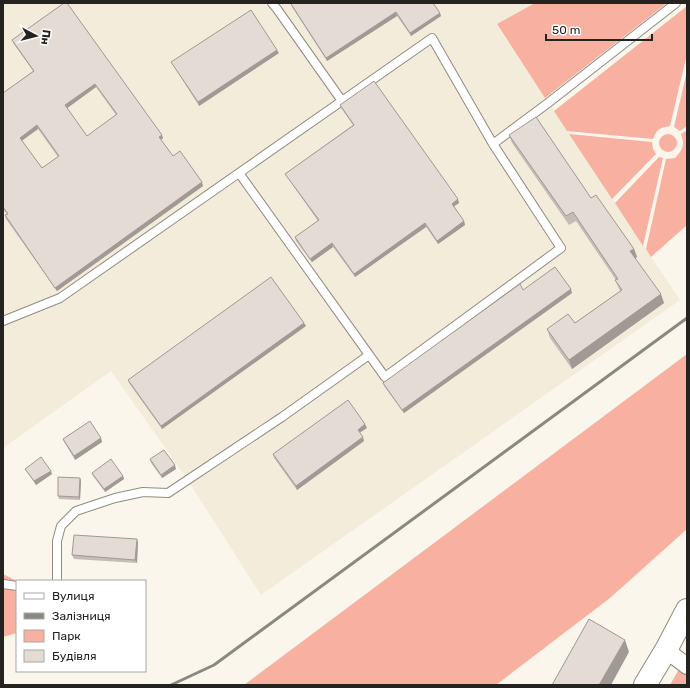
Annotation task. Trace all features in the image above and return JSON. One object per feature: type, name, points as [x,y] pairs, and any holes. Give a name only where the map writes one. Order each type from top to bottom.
[{"type":"main road","points":[[645,685],[666,650],[687,610]]},
{"type":"street","points":[[666,650],[687,666]]},
{"type":"lane","points":[[272,3],[342,100]]},
{"type":"lane","points":[[493,144],[676,3]]},
{"type":"lane","points":[[3,321],[60,298],[432,38],[493,144],[561,248],[385,376],[239,173]]},
{"type":"lane","points":[[56,580],[57,541],[61,526],[76,511],[115,498],[143,492],[168,493],[282,417],[369,355]]},
{"type":"lane","points":[[3,584],[16,586]]},
{"type":"shaded area","points":[[3,3],[535,3],[497,25],[680,300],[261,595],[187,479],[111,371],[3,448]]},
{"type":"green space","points":[[535,3],[667,3],[545,98],[497,24]]},
{"type":"green space","points":[[687,6],[687,54],[670,126],[663,127],[659,130],[653,139],[567,131],[554,111]]},
{"type":"green space","points":[[687,71],[687,126],[680,131],[674,127]]},
{"type":"green space","points":[[687,130],[687,225],[651,257],[646,249],[666,159],[675,158],[680,152],[683,144],[681,134]]},
{"type":"green space","points":[[569,134],[652,142],[653,149],[656,154],[612,199]]},
{"type":"green space","points":[[664,134],[672,134],[677,139],[675,150],[672,152],[664,152],[659,147],[659,139]]},
{"type":"green space","points":[[659,157],[663,158],[643,246],[615,203]]},
{"type":"green space","points":[[687,354],[687,529],[610,598],[496,685],[244,685]]},
{"type":"green space","points":[[3,574],[16,580],[16,633],[3,637]]},
{"type":"green space","points":[[687,655],[687,685],[670,685]]},
{"type":"building","points":[[64,3],[67,3],[162,135],[159,137],[173,156],[180,151],[202,182],[55,288],[5,215],[8,214],[3,207],[3,93],[34,71],[12,40]],"holes":[[[95,84],[117,114],[87,136],[65,105]],[[37,125],[59,156],[42,168],[20,138]]]},
{"type":"building","points":[[433,3],[440,13],[410,33],[396,12],[326,58],[291,4]]},
{"type":"building","points":[[251,10],[277,50],[198,102],[171,62]]},
{"type":"building","points":[[374,81],[458,199],[452,204],[464,221],[437,241],[425,223],[354,274],[332,243],[310,259],[295,237],[319,220],[285,174],[354,125],[340,105]]},
{"type":"building","points":[[536,117],[591,198],[596,195],[634,249],[630,251],[661,294],[569,360],[547,329],[568,314],[575,323],[622,290],[615,280],[618,279],[573,212],[566,216],[509,135]]},
{"type":"building","points":[[555,267],[571,289],[402,410],[383,383],[520,284],[523,290]]},
{"type":"building","points":[[271,277],[304,323],[161,426],[128,380]]},
{"type":"building","points":[[348,400],[365,424],[358,430],[363,437],[296,486],[273,454]]},
{"type":"building","points":[[90,421],[101,438],[74,456],[63,439]]},
{"type":"building","points":[[164,450],[175,465],[161,475],[150,459]]},
{"type":"building","points":[[41,457],[51,471],[34,481],[25,469]]},
{"type":"building","points":[[111,459],[123,476],[104,489],[92,473]]},
{"type":"building","points":[[58,477],[80,478],[79,497],[58,496]]},
{"type":"building","points":[[74,535],[137,539],[135,560],[72,555]]},
{"type":"building","points":[[589,619],[625,640],[599,685],[552,685]]},
{"type":"railway","points":[[171,685],[214,665],[687,318]]}]
